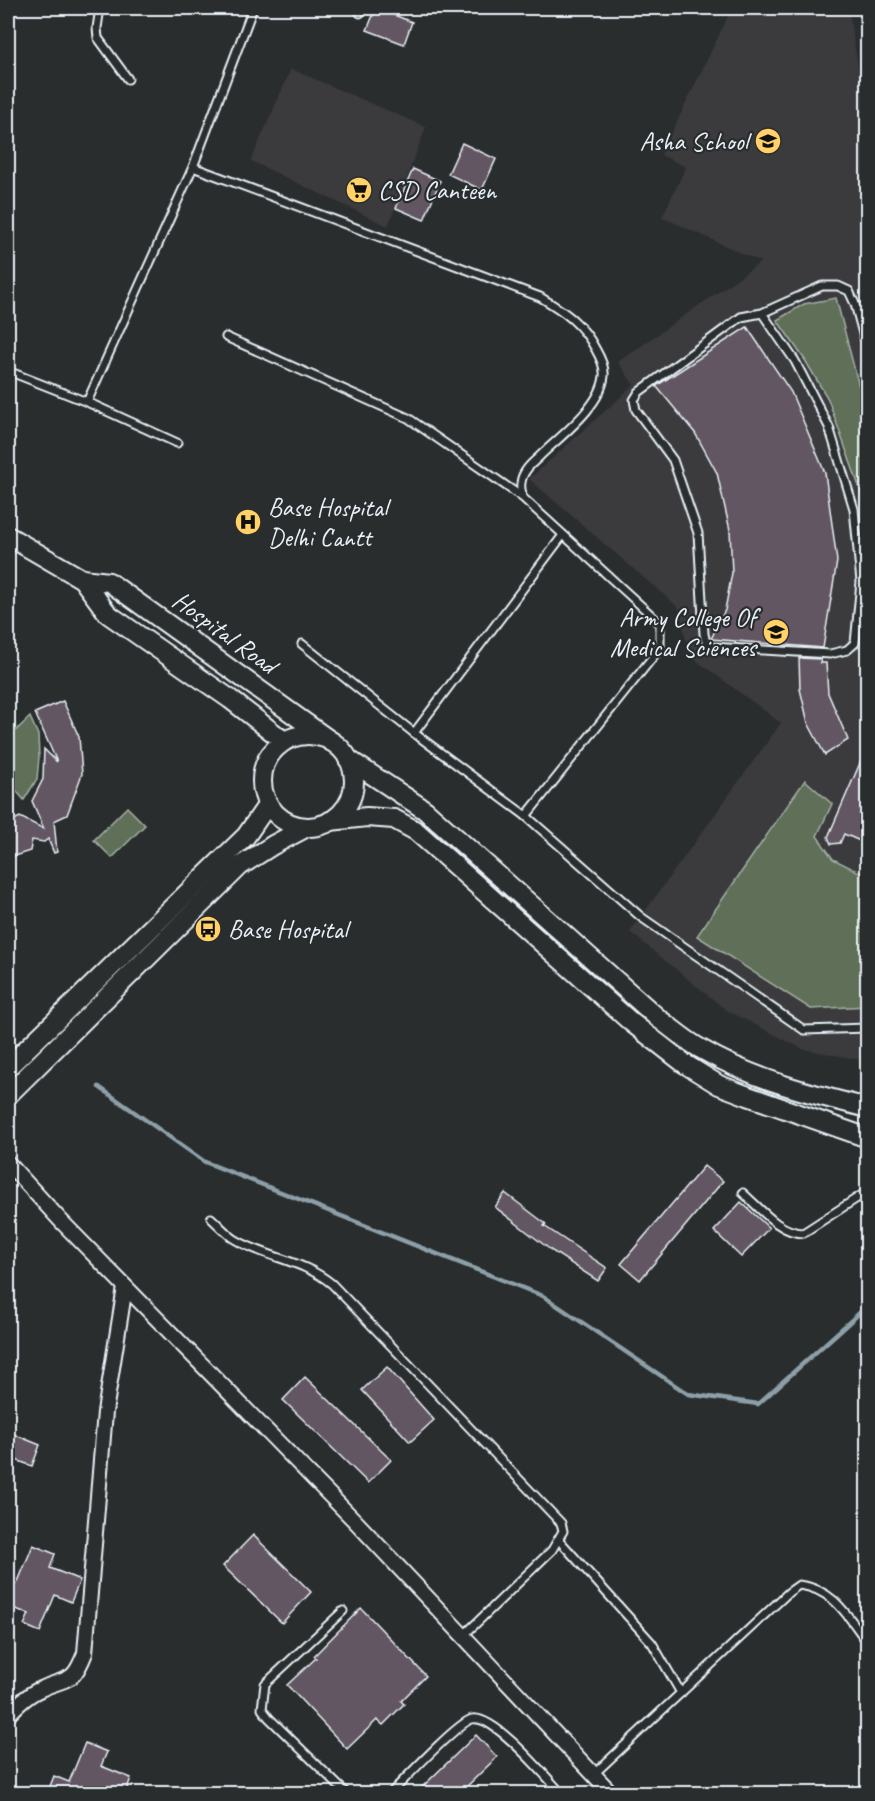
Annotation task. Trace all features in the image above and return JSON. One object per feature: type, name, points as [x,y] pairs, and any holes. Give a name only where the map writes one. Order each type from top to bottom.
[{"type":"street","name":"Hospital Road","points":[[8,536],[82,579],[108,614],[230,699],[284,741]]},
{"type":"street","name":"Hospital Road","points":[[82,579],[109,582],[332,741]]},
{"type":"street","points":[[307,827],[285,821],[268,804],[262,782],[267,759],[274,749],[284,741],[296,736],[321,736],[332,741],[341,749],[353,770],[352,794],[344,809],[330,821]]},
{"type":"street","points":[[348,759],[425,810],[659,1019],[700,1049],[763,1078],[811,1095],[867,1108]]},
{"type":"street","points":[[8,1067],[246,836],[268,804]]},
{"type":"street","points":[[8,1095],[240,866],[307,827],[330,821],[367,817],[394,819],[416,831],[631,1022],[685,1064],[729,1089],[867,1138]]},
{"type":"street","points":[[8,1163],[125,1287],[357,1523],[612,1794]]},
{"type":"street","points":[[8,1715],[29,1695],[42,1688],[69,1680],[79,1669],[85,1653],[105,1412],[125,1287]]},
{"type":"lane","points":[[100,8],[98,38],[128,79]]},
{"type":"lane","points":[[87,402],[193,167],[253,8]]},
{"type":"lane","points":[[193,167],[540,297],[561,309],[580,324],[601,359],[604,376],[597,397],[589,409],[527,469],[520,482],[522,497]]},
{"type":"lane","points":[[762,313],[795,361],[829,428],[854,509],[861,582],[855,643],[847,650],[830,654],[711,647],[706,642],[704,634],[698,533],[673,460],[636,410],[634,400],[639,392],[741,317],[762,313],[822,286],[838,286],[849,291],[855,304],[867,352]]},
{"type":"lane","points":[[226,337],[408,418],[522,497],[660,624],[660,648],[526,816]]},
{"type":"lane","points":[[8,371],[87,402],[177,443]]},
{"type":"lane","points":[[414,733],[563,534]]},
{"type":"lane","points":[[302,644],[414,733],[526,816],[641,917],[804,1030],[867,1028]]},
{"type":"lane","points":[[743,1193],[784,1229],[803,1233],[867,1191]]},
{"type":"lane","points":[[211,1218],[236,1240],[304,1266],[332,1284],[553,1512],[561,1523],[563,1531],[552,1550],[463,1636]]},
{"type":"lane","points":[[559,1540],[652,1643],[681,1693]]},
{"type":"lane","points":[[594,1774],[799,1585],[812,1586],[825,1592],[867,1643]]},
{"type":"lane","points":[[343,1611],[265,1684],[262,1709],[347,1794]]},
{"type":"lane","points":[[390,1794],[458,1727],[472,1719],[482,1720],[519,1747],[562,1794]]},
{"type":"shaded area","name":"Army College Of Medical Sciences","points":[[732,8],[802,8],[812,12],[821,8],[848,8],[868,126],[867,1061],[803,1049],[726,1010],[630,932],[781,723],[689,655],[679,608],[529,479],[634,385],[618,362],[761,262],[662,217],[686,167],[661,155]]},
{"type":"shaded area","points":[[291,69],[426,127],[388,226],[251,161]]},
{"type":"green space","points":[[836,298],[867,417],[867,537],[861,492],[828,399],[805,360],[777,320],[804,304]]},
{"type":"green space","points":[[30,717],[38,735],[39,757],[37,779],[24,800],[8,781],[8,738]]},
{"type":"green space","points":[[805,780],[832,804],[817,836],[833,859],[867,876],[867,1006],[811,1009],[697,936]]},
{"type":"green space","points":[[127,807],[145,825],[112,858],[94,840]]},
{"type":"building","points":[[376,8],[412,22],[404,44],[367,30]]},
{"type":"building","points":[[462,143],[496,159],[482,190],[448,174]]},
{"type":"building","points":[[413,169],[440,181],[424,220],[396,208]]},
{"type":"building","points":[[747,327],[791,392],[825,473],[837,561],[823,648],[711,639],[725,610],[732,573],[730,530],[717,473],[695,433],[656,386]]},
{"type":"building","points":[[799,658],[821,659],[820,663],[826,663],[828,693],[848,740],[825,755],[808,723],[800,689]]},
{"type":"building","points":[[63,701],[79,737],[82,774],[67,815],[54,821],[57,852],[54,853],[48,839],[44,842],[32,840],[30,851],[8,858],[8,823],[20,817],[44,829],[32,801],[43,779],[44,749],[57,762],[35,713]]},
{"type":"building","points":[[867,747],[867,844],[844,834],[840,843],[831,844],[828,837]]},
{"type":"building","points":[[704,1166],[723,1181],[640,1280],[621,1264]]},
{"type":"building","points":[[505,1193],[546,1224],[544,1226],[607,1268],[598,1281],[552,1251],[495,1207]]},
{"type":"building","points":[[741,1202],[769,1228],[741,1257],[714,1231]]},
{"type":"building","points":[[387,1367],[434,1420],[410,1442],[362,1390]]},
{"type":"building","points":[[305,1377],[391,1460],[368,1483],[283,1400]]},
{"type":"building","points":[[8,1432],[40,1445],[32,1466],[8,1457]]},
{"type":"building","points":[[253,1535],[311,1592],[282,1623],[223,1566]]},
{"type":"building","points":[[33,1545],[55,1554],[50,1568],[80,1580],[71,1602],[55,1595],[40,1632],[24,1625],[29,1614],[8,1606],[8,1580],[17,1584]]},
{"type":"building","points":[[361,1608],[426,1676],[401,1701],[404,1704],[383,1725],[377,1720],[347,1749],[287,1685],[316,1658],[314,1656]]},
{"type":"building","points":[[476,1735],[497,1757],[459,1794],[415,1794]]},
{"type":"building","points":[[85,1743],[107,1752],[101,1766],[131,1778],[125,1794],[47,1794],[54,1776],[69,1782]]},
{"type":"waterway","points":[[99,1087],[205,1162],[543,1296],[688,1394],[758,1404],[864,1309],[868,1308]]},
{"type":"place","name":"Asha School","points":[[768,141]]},
{"type":"place","name":"CSD Canteen","points":[[359,190]]},
{"type":"place","name":"Base Hospital Delhi Cantt","points":[[248,522]]},
{"type":"place","name":"Army College Of Medical Sciences","points":[[776,632]]},
{"type":"place","name":"Base Hospital","points":[[208,929]]}]
